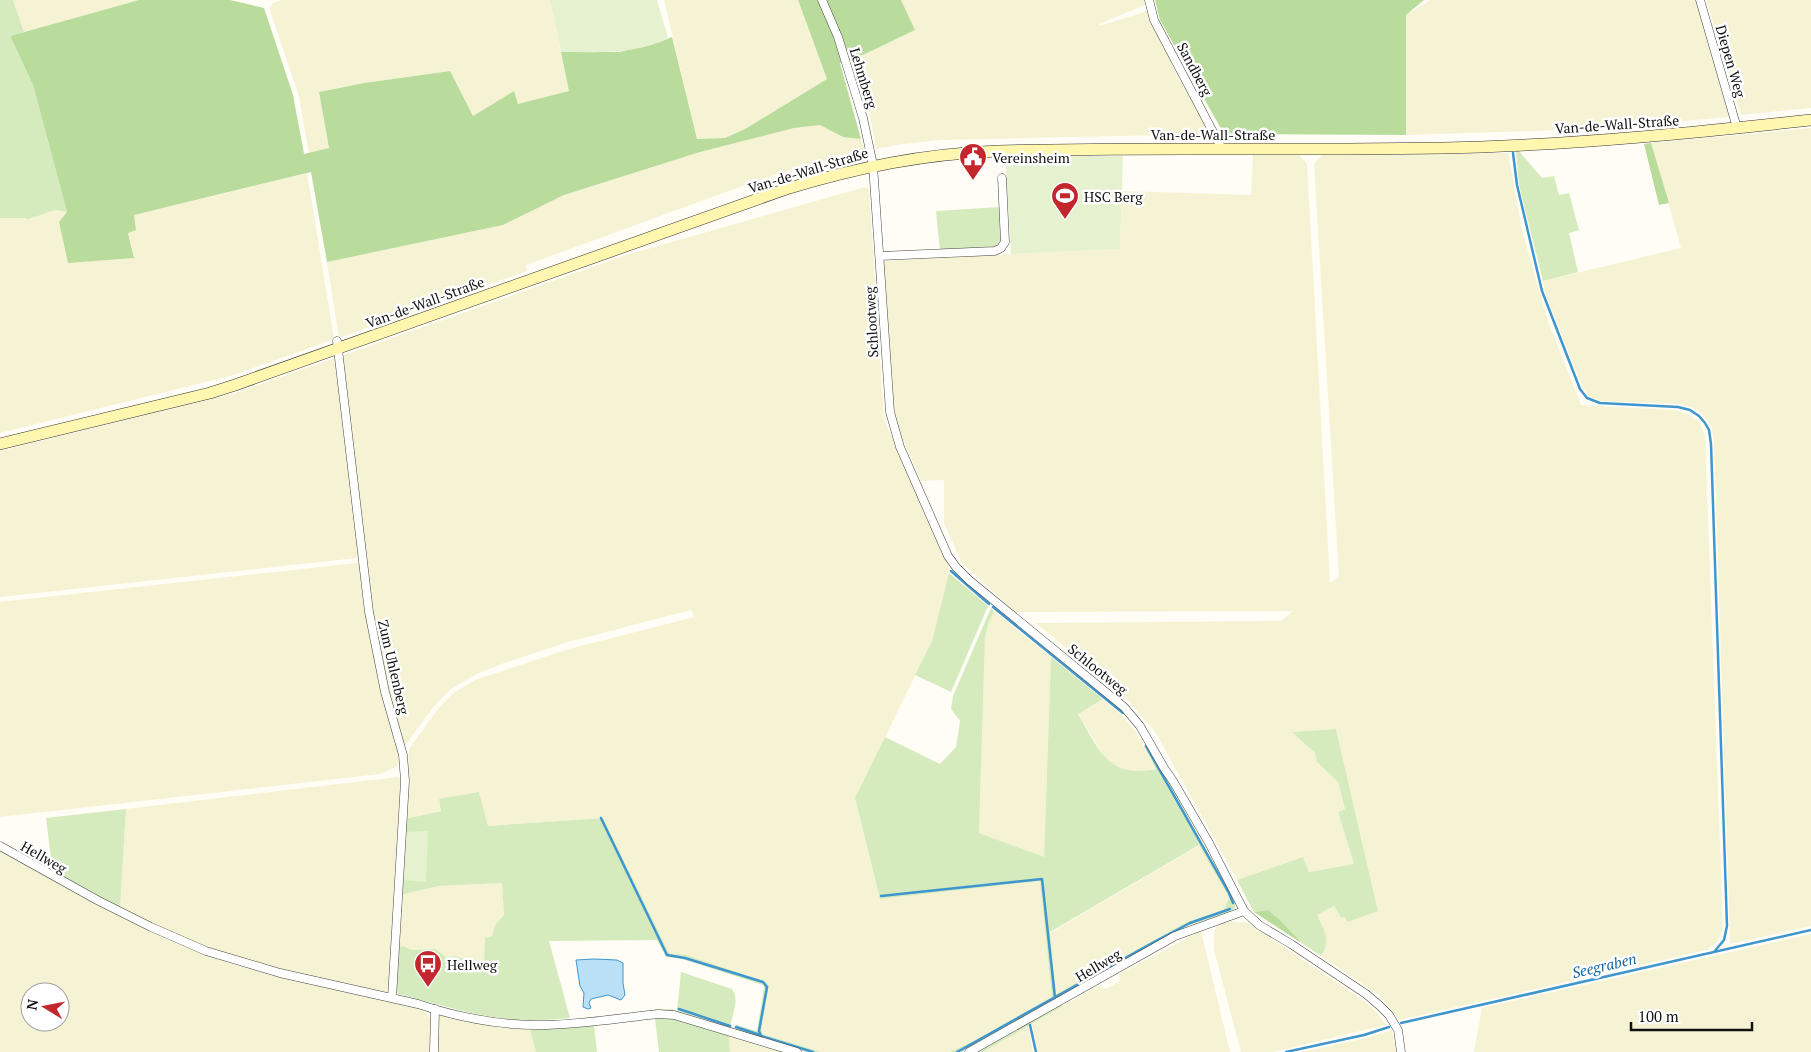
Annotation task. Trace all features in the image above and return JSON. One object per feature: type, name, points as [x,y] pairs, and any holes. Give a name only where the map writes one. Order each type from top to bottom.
[{"type":"main road","name":"Van-de-Wall-Straße","points":[[0,444],[210,393],[338,345],[786,189],[874,165],[932,156],[1036,149],[1416,148],[1528,145],[1633,139],[1811,120]]},
{"type":"street","name":"Lehmberg","points":[[822,0],[838,37],[861,110],[874,165]]},
{"type":"street","name":"Sandberg","points":[[1149,0],[1154,20],[1220,141],[1222,149]]},
{"type":"street","name":"Diepen Weg","points":[[1700,0],[1737,128]]},
{"type":"street","name":"Schlootweg","points":[[874,165],[890,412],[900,447],[948,556],[969,580],[1124,707],[1140,726],[1173,781],[1217,858],[1244,911],[1259,925],[1333,971],[1380,1006],[1389,1015],[1398,1030],[1401,1052]]},
{"type":"street","points":[[880,256],[994,251],[1001,248],[1005,242],[1002,178]]},
{"type":"street","name":"Zum Uhlenberg","points":[[338,345],[369,612],[385,692],[403,755],[405,781],[392,998]]},
{"type":"street","name":"Hellweg","points":[[0,846],[97,900],[151,927],[206,951],[280,973],[506,1024],[536,1026],[658,1014],[674,1015],[797,1052]]},
{"type":"street","name":"Hellweg","points":[[969,1052],[1174,936],[1244,911]]},
{"type":"street","points":[[434,1009],[434,1052]]},
{"type":"shaded area","points":[[13,0],[139,0],[24,32]]},
{"type":"shaded area","points":[[282,0],[550,0],[569,91],[518,104],[514,92],[472,117],[449,71],[364,83],[319,92],[329,148],[309,154],[299,96],[269,8],[273,3]]},
{"type":"shaded area","points":[[664,0],[798,0],[827,79],[745,129],[725,138],[697,139]]},
{"type":"shaded area","points":[[901,0],[1146,0],[1147,4],[1099,24],[1099,26],[1148,11],[1178,78],[1214,134],[941,140],[876,149],[870,115],[852,58],[867,53],[915,30]]},
{"type":"shaded area","points":[[1431,0],[1696,0],[1729,117],[1592,129],[1406,135],[1406,15]]},
{"type":"shaded area","points":[[1706,0],[1811,0],[1811,108],[1741,115]]},
{"type":"shaded area","points":[[820,125],[843,137],[861,139],[864,151],[796,168],[737,188],[526,265],[527,271],[339,338],[327,262],[503,225],[564,195],[700,152],[794,128]]},
{"type":"shaded area","points":[[1811,128],[1811,926],[1730,944],[1714,441],[1711,426],[1703,415],[1692,407],[1678,404],[1600,401],[1590,397],[1583,389],[1545,292],[1543,281],[1681,248],[1651,143]]},
{"type":"shaded area","points":[[1508,153],[1522,230],[1547,319],[1581,405],[1674,410],[1689,414],[1699,422],[1705,435],[1723,928],[1718,941],[1707,950],[1399,1020],[1380,996],[1321,956],[1324,951],[1317,915],[1334,906],[1341,918],[1378,910],[1336,729],[1293,732],[1315,753],[1317,762],[1338,782],[1345,809],[1338,812],[1354,864],[1309,872],[1303,857],[1237,880],[1156,733],[1129,701],[1036,623],[1281,621],[1293,611],[1015,612],[962,563],[944,523],[944,480],[921,481],[899,430],[891,395],[884,261],[1120,249],[1122,191],[1251,195],[1253,155],[1299,155],[1307,164],[1330,583],[1339,577],[1314,164],[1322,155]]},
{"type":"shaded area","points":[[307,173],[334,339],[234,375],[0,433],[0,218],[27,218],[28,220],[55,210],[67,212],[134,257],[128,232],[134,215]]},
{"type":"shaded area","points":[[865,187],[869,189],[884,419],[950,570],[932,641],[855,799],[880,899],[1040,881],[1052,997],[976,1040],[950,1052],[821,1052],[763,1034],[761,1031],[769,986],[686,955],[669,953],[603,818],[488,826],[479,792],[439,800],[442,810],[405,819],[409,749],[438,709],[455,692],[475,680],[569,649],[694,617],[692,610],[568,642],[477,674],[451,689],[434,706],[404,747],[387,688],[372,616],[342,358],[344,355],[626,255]]},
{"type":"shaded area","points":[[335,358],[338,360],[360,554],[357,558],[0,597],[0,451],[232,394]]},
{"type":"shaded area","points":[[357,563],[361,565],[401,760],[396,767],[380,774],[0,817],[0,602]]},
{"type":"shaded area","points":[[994,611],[1051,657],[1044,858],[979,833],[985,637]]},
{"type":"shaded area","points":[[1103,699],[1122,715],[1135,731],[1156,768],[1141,772],[1124,769],[1109,762],[1103,755],[1078,713]]},
{"type":"shaded area","points":[[398,777],[402,781],[389,989],[385,993],[280,970],[206,947],[120,909],[126,809]]},
{"type":"shaded area","points":[[1200,845],[1229,897],[1224,910],[1189,921],[1056,995],[1050,933]]},
{"type":"shaded area","points":[[0,852],[165,939],[232,964],[422,1009],[431,1019],[430,1052],[0,1052]]},
{"type":"shaded area","points":[[502,883],[504,915],[495,925],[492,936],[485,938],[484,961],[479,964],[456,956],[446,957],[435,949],[412,950],[403,946],[397,948],[400,895],[439,886]]},
{"type":"shaded area","points":[[1226,921],[1248,923],[1360,998],[1376,1011],[1386,1025],[1272,1052],[1241,1052],[1214,950],[1214,932],[1217,926]]},
{"type":"shaded area","points":[[1201,931],[1230,1052],[1038,1052],[1032,1024],[1098,986],[1106,989],[1120,981],[1119,974]]},
{"type":"shaded area","points":[[1811,934],[1811,1052],[1474,1052],[1482,1008]]},
{"type":"shaded area","points":[[442,1014],[506,1028],[530,1030],[536,1052],[437,1052],[438,1017]]},
{"type":"shaded area","points":[[1028,1026],[1033,1052],[983,1052]]},
{"type":"shaded area","points":[[1392,1030],[1396,1052],[1302,1052],[1370,1037]]},
{"type":"shaded area","points":[[729,1036],[780,1052],[730,1052]]},
{"type":"green space","points":[[0,0],[13,0],[24,32],[10,36],[33,85],[67,212],[55,210],[27,220],[27,218],[0,218]]},
{"type":"green space","points":[[139,0],[230,0],[264,8],[293,95],[304,154],[329,148],[319,92],[364,83],[450,71],[473,116],[514,91],[518,104],[569,91],[561,52],[619,52],[660,42],[672,37],[697,139],[725,138],[745,129],[827,79],[798,0],[901,0],[915,30],[867,53],[840,63],[861,139],[843,137],[820,125],[794,128],[700,152],[564,195],[503,225],[327,262],[311,172],[134,215],[136,230],[128,233],[134,258],[68,263],[59,222],[67,212],[33,85],[10,36]]},
{"type":"green space","points":[[550,0],[657,0],[668,38],[629,50],[561,52]]},
{"type":"green space","points":[[1155,0],[1424,0],[1406,15],[1406,135],[1224,134],[1160,20]]},
{"type":"green space","points":[[1651,143],[1669,203],[1659,205],[1644,144]]},
{"type":"green space","points":[[1516,150],[1519,151],[1542,178],[1554,176],[1559,195],[1569,193],[1579,230],[1569,233],[1578,272],[1543,281],[1519,185]]},
{"type":"green space","name":"HSC Berg","points":[[1005,156],[1123,156],[1120,249],[1011,254]]},
{"type":"green space","points":[[1000,207],[1002,239],[996,247],[940,251],[936,211]]},
{"type":"green space","points":[[949,573],[988,606],[951,692],[915,675],[932,641]]},
{"type":"green space","points":[[991,608],[994,611],[985,637],[979,833],[1044,857],[1051,657],[1103,699],[1078,714],[1092,739],[1107,758],[1115,765],[1126,770],[1156,769],[1144,746],[1147,744],[1236,903],[1235,908],[1228,913],[1189,925],[962,1052],[950,1052],[976,1040],[1052,997],[1040,881],[880,899],[855,798],[885,737],[940,764],[956,747],[960,721],[951,709],[953,696]],"holes":[[[1199,845],[1229,897],[1224,910],[1189,921],[1056,994],[1050,932]]]},
{"type":"green space","points":[[1336,729],[1378,911],[1347,922],[1345,917],[1341,918],[1334,906],[1317,915],[1326,935],[1326,945],[1321,956],[1303,944],[1268,910],[1254,912],[1237,880],[1303,857],[1309,872],[1354,864],[1338,812],[1345,809],[1338,782],[1317,762],[1315,753],[1292,732]]},
{"type":"green space","points":[[479,792],[488,826],[603,818],[669,953],[686,955],[766,982],[769,986],[761,1031],[763,1034],[821,1052],[806,1052],[735,1029],[736,1025],[757,1031],[763,985],[682,959],[666,957],[657,940],[549,941],[570,1018],[530,1020],[492,1017],[398,994],[396,987],[397,948],[403,946],[412,950],[436,949],[446,957],[456,956],[479,964],[484,961],[485,938],[492,936],[495,925],[504,915],[502,883],[439,886],[400,895],[405,819],[441,811],[439,799]]},
{"type":"green space","points":[[126,809],[120,909],[53,875],[46,818]]},
{"type":"green space","points":[[428,831],[426,882],[402,880],[404,832]]},
{"type":"green space","points":[[1268,910],[1280,920],[1303,944],[1254,912]]},
{"type":"green space","points":[[681,972],[732,989],[735,998],[735,1008],[730,1028],[655,1012],[654,1009],[672,1009],[677,1011]]},
{"type":"green space","points":[[1060,1005],[1063,1006],[983,1052],[976,1052]]},
{"type":"green space","points":[[658,1016],[673,1017],[788,1052],[780,1052],[729,1036],[730,1052],[659,1052],[655,1019]]},
{"type":"green space","points":[[594,1025],[597,1052],[536,1052],[530,1030]]},
{"type":"water","points":[[576,960],[617,960],[623,963],[625,995],[621,1000],[608,995],[591,999],[589,1003],[591,1008],[588,1009],[583,1007],[584,993],[580,986]]},
{"type":"waterway","points":[[1513,153],[1517,185],[1542,291],[1580,389],[1587,398],[1600,403],[1678,407],[1690,410],[1699,416],[1709,430],[1727,926],[1724,940],[1714,952]]},
{"type":"waterway","points":[[951,571],[989,604]]},
{"type":"waterway","points":[[993,607],[1123,713]]},
{"type":"waterway","points":[[1146,746],[1233,903]]},
{"type":"waterway","points":[[601,818],[667,955],[685,958],[763,982],[767,987],[759,1031],[761,1036],[813,1052]]},
{"type":"waterway","points":[[881,896],[1042,879],[1055,998]]},
{"type":"waterway","points":[[957,1052],[1190,923],[1230,909]]},
{"type":"waterway","name":"Seegraben","points":[[1401,1023],[1811,930]]},
{"type":"waterway","points":[[679,1009],[730,1026]]},
{"type":"waterway","points":[[1030,1025],[1036,1052]]},
{"type":"waterway","points":[[736,1027],[760,1035]]},
{"type":"waterway","name":"Seegraben","points":[[1286,1052],[1364,1035],[1389,1027]]},
{"type":"place","name":"Vereinsheim","points":[[973,181]]},
{"type":"place","name":"HSC Berg","points":[[1065,220]]},
{"type":"place","name":"Hellweg","points":[[428,988]]}]
